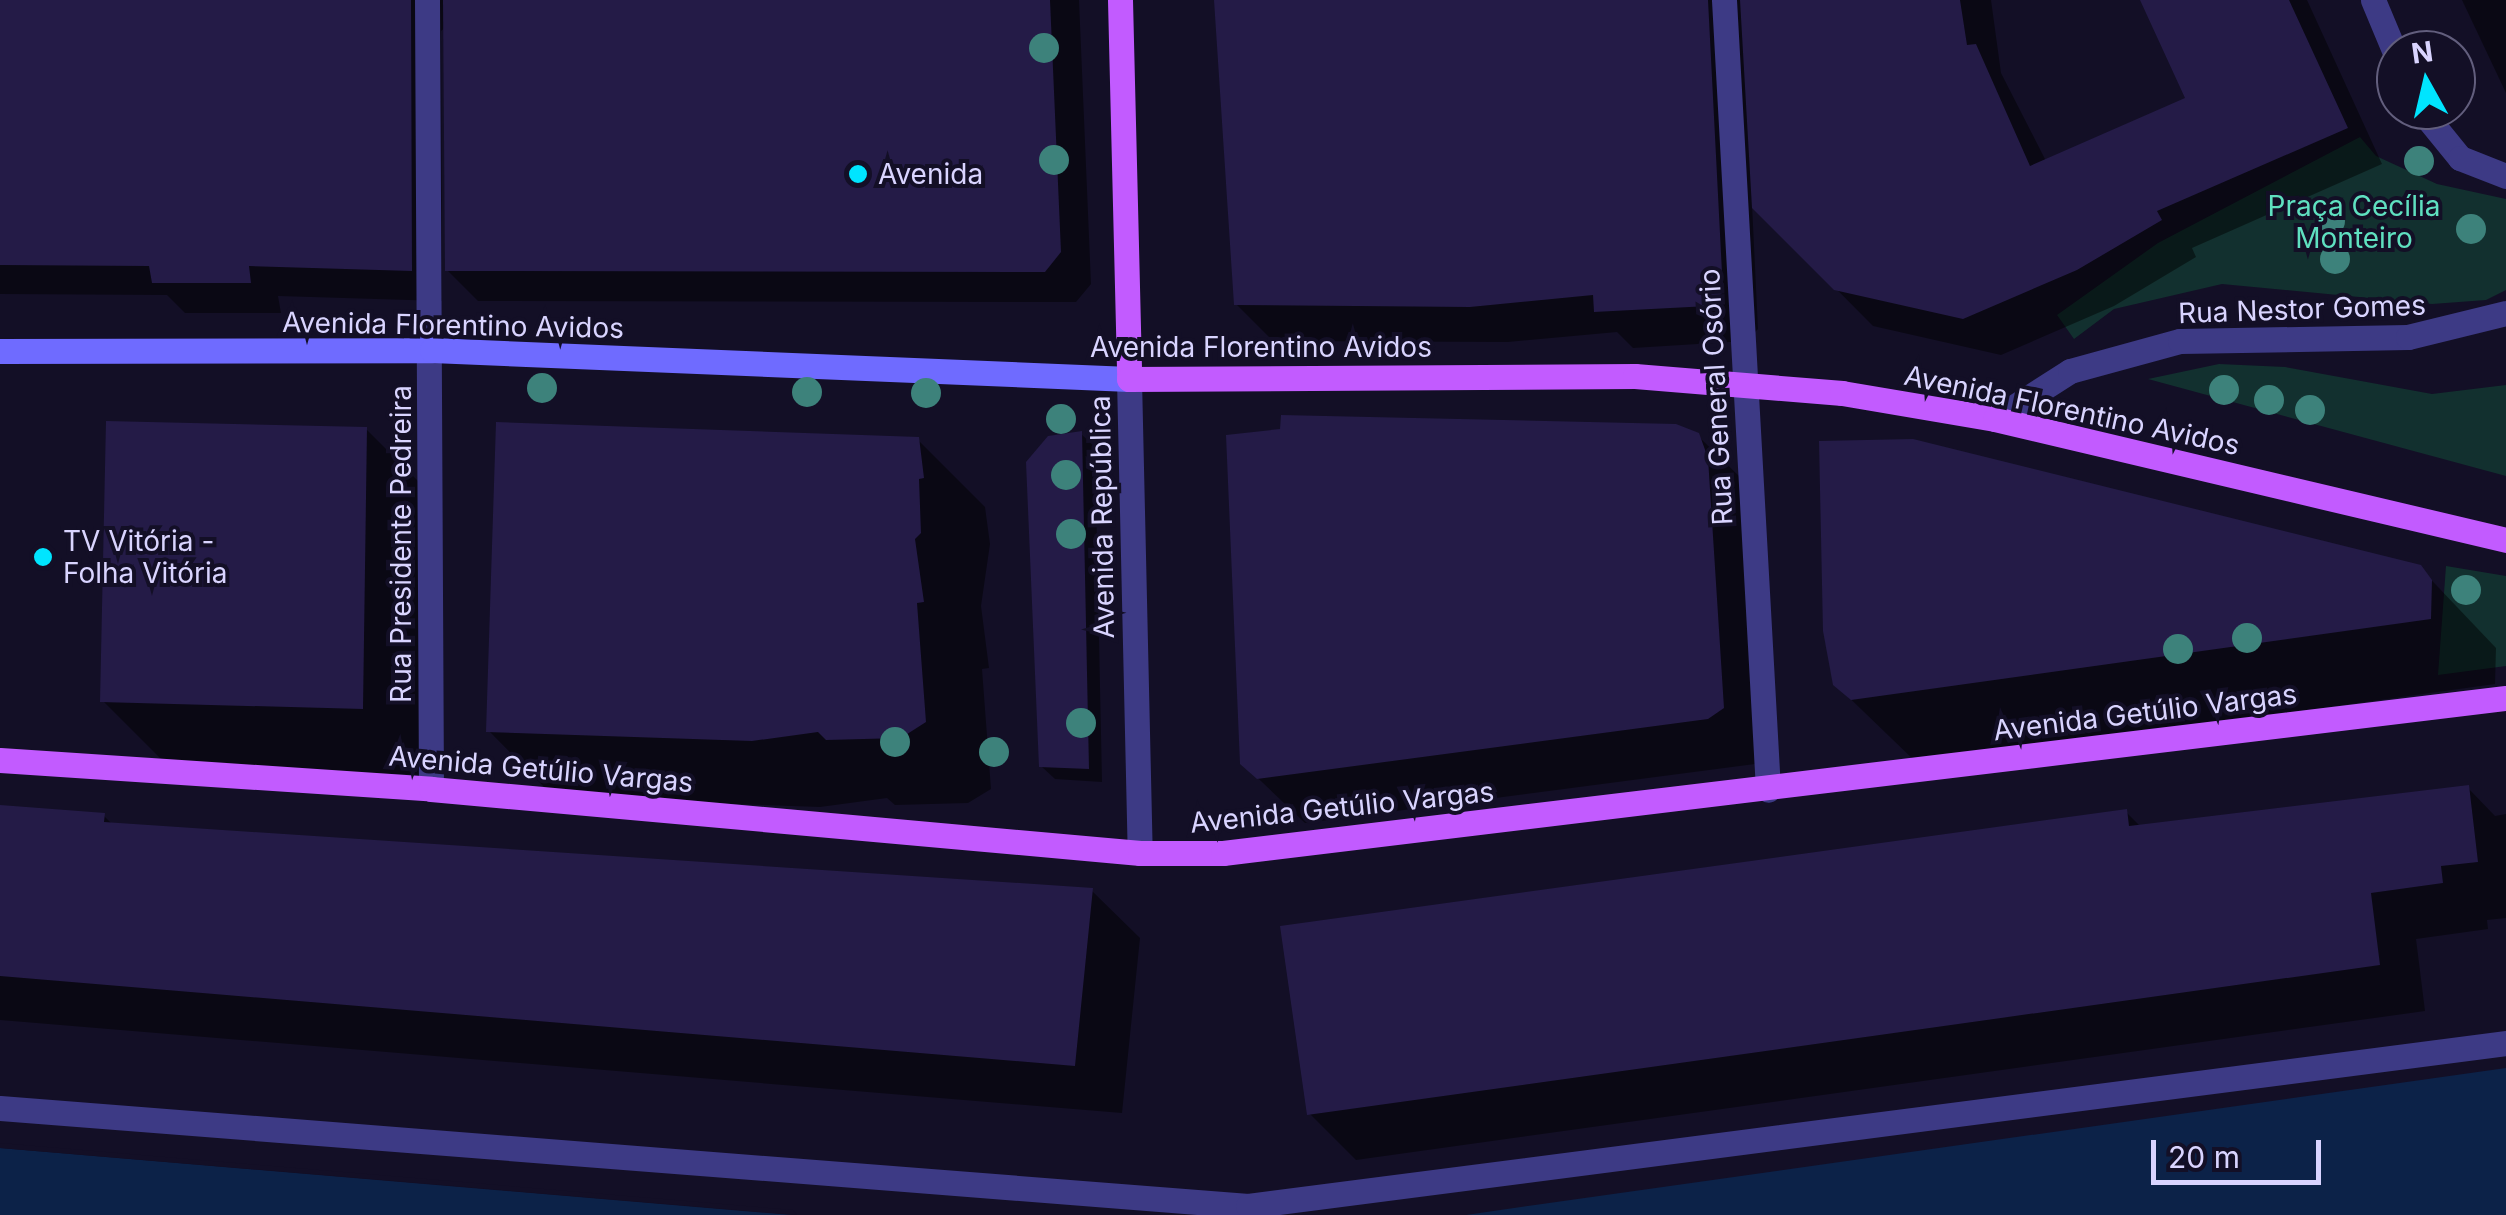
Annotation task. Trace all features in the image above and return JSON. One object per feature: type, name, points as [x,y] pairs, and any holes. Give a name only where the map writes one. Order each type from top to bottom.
[{"type":"main road","name":"Avenida República","points":[[1120,0],[1129,379]]},
{"type":"main road","name":"Avenida Florentino Avidos","points":[[0,350],[432,350],[1129,379],[1635,376],[1746,383],[1995,418],[2506,540]]},
{"type":"main road","name":"Avenida Getúlio Vargas","points":[[0,760],[430,788],[1140,853],[1259,852],[2506,698]]},
{"type":"street","name":"Rua Presidente Pedreira","points":[[427,0],[432,350],[430,788]]},
{"type":"street","name":"Rua General Osório","points":[[1724,0],[1768,790]]},
{"type":"street","points":[[2372,0],[2385,30]]},
{"type":"street","points":[[2437,130],[2460,158],[2506,176]]},
{"type":"street","name":"Rua Nestor Gomes","points":[[1995,418],[2070,371],[2180,341],[2408,337],[2506,313]]},
{"type":"street","name":"Avenida República","points":[[1129,379],[1140,853]]},
{"type":"street","points":[[0,1108],[1248,1206],[2506,1043]]},
{"type":"green space","name":"Praça Cecília Monteiro","points":[[2360,137],[2376,156],[2437,184],[2506,199],[2506,290],[2486,300],[2432,304],[2222,284],[2114,309],[2074,339],[2057,315],[2158,243]]},
{"type":"green space","points":[[2219,364],[2285,367],[2432,394],[2506,385],[2506,476],[2148,379]]},
{"type":"green space","points":[[2446,566],[2506,576],[2506,666],[2438,675]]},
{"type":"water","points":[[2506,1068],[2506,1215],[1466,1215],[1535,1205]]},
{"type":"water","points":[[0,1148],[792,1215],[0,1215]]},
{"type":"pier","points":[[0,1143],[793,1210],[797,1215],[0,1148]]},
{"type":"building","points":[[0,0],[411,0],[412,271],[249,266],[251,283],[152,283],[149,266],[0,265]]},
{"type":"building","points":[[443,0],[1050,0],[1061,252],[1045,272],[445,271]]},
{"type":"building","points":[[1214,0],[1708,0],[1723,292],[1709,306],[1594,312],[1593,295],[1470,307],[1234,305]]},
{"type":"building","points":[[1740,0],[1960,0],[1967,45],[1976,44],[2030,166],[2185,98],[2140,0],[2289,0],[2348,128],[2157,211],[2162,220],[2077,270],[1963,319],[1834,290],[1752,208]]},
{"type":"building","points":[[1281,415],[1676,424],[1699,433],[1708,458],[1724,708],[1708,719],[1257,779],[1240,764],[1226,435],[1280,429]]},
{"type":"building","points":[[106,421],[367,427],[363,709],[100,702]]},
{"type":"building","points":[[496,422],[919,437],[924,478],[919,479],[921,533],[915,539],[924,602],[917,603],[926,722],[901,738],[826,740],[818,732],[752,741],[486,732]]},
{"type":"building","points":[[1082,431],[1089,769],[1039,767],[1026,462],[1048,436]]},
{"type":"building","points":[[1913,439],[2421,565],[2432,580],[2431,619],[1851,700],[1833,685],[1823,631],[1819,441]]},
{"type":"building","points":[[2469,785],[2478,862],[2441,866],[2443,883],[2371,893],[2380,965],[1307,1115],[1280,926],[2127,809],[2129,826]]},
{"type":"building","points":[[0,805],[105,813],[104,822],[1093,888],[1075,1066],[0,976]]},
{"type":"place","name":"Avenida","points":[[858,174]]},
{"type":"place","name":"TV Vitória - Folha Vitória","points":[[43,557]]}]
